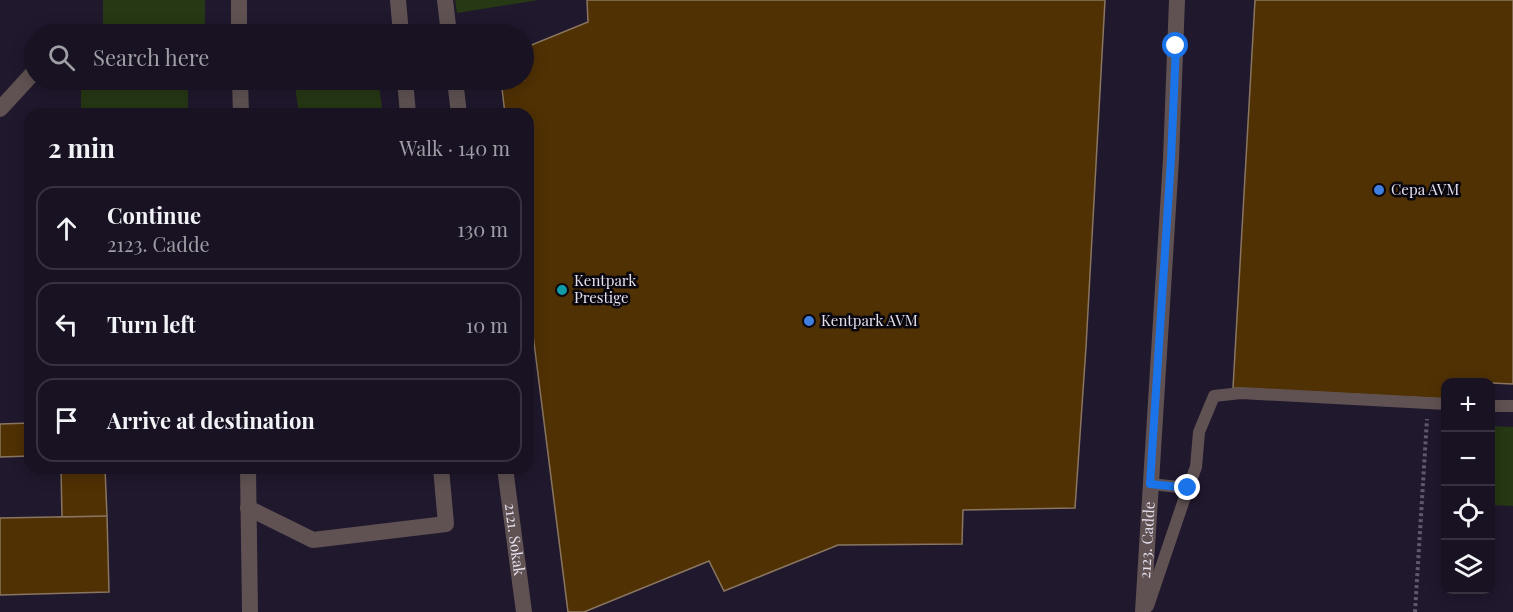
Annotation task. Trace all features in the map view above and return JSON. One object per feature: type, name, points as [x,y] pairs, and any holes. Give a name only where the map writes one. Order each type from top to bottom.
[{"type":"street","points":[[239,0],[239,24]]},
{"type":"street","points":[[398,0],[400,24]]},
{"type":"street","points":[[445,0],[448,24]]},
{"type":"street","name":"2123. Cadde","points":[[1144,612],[1170,170],[1177,0]]},
{"type":"street","points":[[0,109],[24,83]]},
{"type":"street","points":[[240,90],[241,108]]},
{"type":"street","points":[[406,90],[407,108]]},
{"type":"street","points":[[456,90],[458,108]]},
{"type":"street","points":[[248,474],[250,612]]},
{"type":"street","points":[[248,508],[313,540],[446,525],[442,474]]},
{"type":"street","name":"2121. Sokak","points":[[506,474],[524,612]]},
{"type":"lane","points":[[1144,612],[1196,467],[1199,432],[1214,396],[1241,393],[1441,404]]},
{"type":"lane","points":[[1495,406],[1513,406]]},
{"type":"lane","points":[[1150,484],[1188,488]]},
{"type":"path","points":[[1415,612],[1428,403]]},
{"type":"green space","points":[[103,0],[205,0],[205,24],[103,24]]},
{"type":"green space","points":[[455,0],[539,0],[457,13]]},
{"type":"green space","points":[[81,90],[188,90],[188,108],[81,108]]},
{"type":"green space","points":[[295,90],[379,90],[382,108],[298,108]]},
{"type":"green space","points":[[1495,426],[1513,427],[1513,506],[1495,505]]},
{"type":"building","name":"Kentpark AVM","points":[[587,0],[1105,0],[1075,508],[963,510],[962,544],[838,545],[724,591],[709,561],[584,612],[568,612],[534,343],[534,108],[504,108],[502,90],[534,90],[534,44],[588,22]]},
{"type":"building","name":"Cepa AVM","points":[[1255,0],[1513,0],[1513,384],[1495,383],[1495,378],[1441,378],[1441,399],[1233,388]]},
{"type":"building","points":[[24,423],[24,456],[0,457],[0,424]]},
{"type":"building","points":[[61,474],[105,474],[107,516],[62,517]]},
{"type":"building","points":[[107,516],[109,592],[0,595],[0,518]]},
{"type":"place","name":"Cepa AVM","points":[[1379,190]]},
{"type":"place","name":"Kentpark Prestige","points":[[562,290]]},
{"type":"place","name":"Kentpark AVM","points":[[809,321]]},
{"type":"route","points":[[1176,46],[1150,484],[1188,488]]}]
